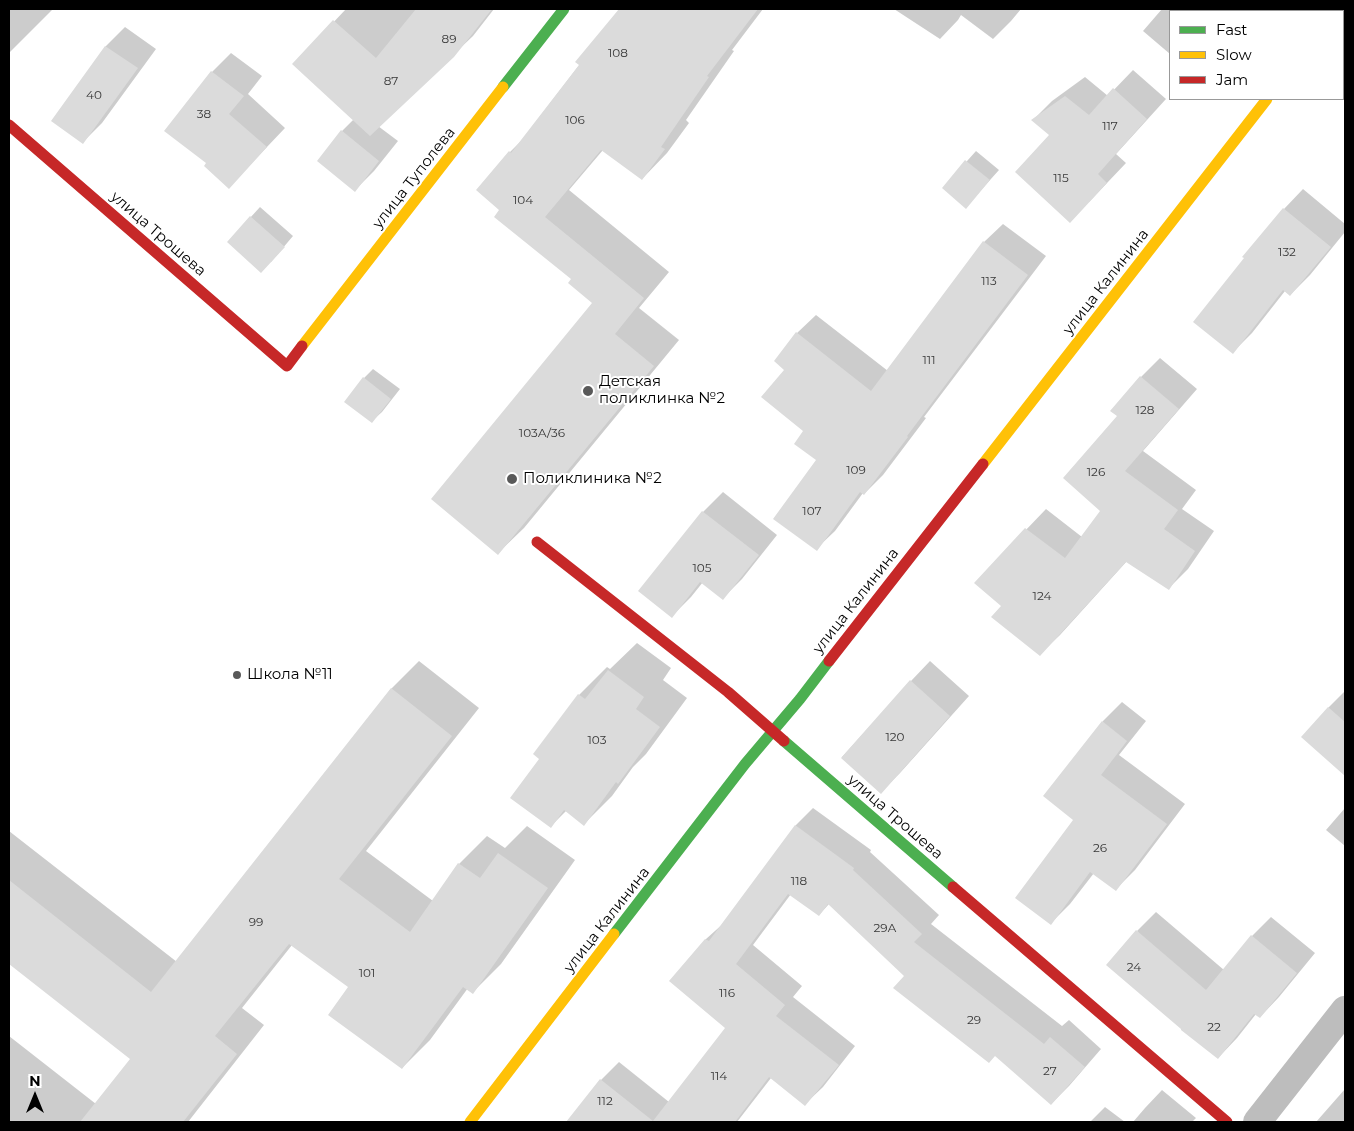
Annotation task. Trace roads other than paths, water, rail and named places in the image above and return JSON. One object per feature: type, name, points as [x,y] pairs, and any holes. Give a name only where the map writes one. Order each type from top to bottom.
[{"type":"street","name":"улица Туполева","points":[[287,366],[564,9]]},
{"type":"street","name":"улица Калинина","points":[[470,1122],[772,731],[800,698],[1266,100]]},
{"type":"street","name":"улица Трошева","points":[[9,125],[287,366]]},
{"type":"street","name":"улица Трошева","points":[[537,542],[728,692],[1227,1122]]},
{"type":"street","points":[[1257,1122],[1345,1010]]},
{"type":"place","name":"Детская поликлинка №2","points":[[588,391]]},
{"type":"place","name":"Поликлиника №2","points":[[512,479]]},
{"type":"place","name":"Школа №11","points":[[237,675]]}]
